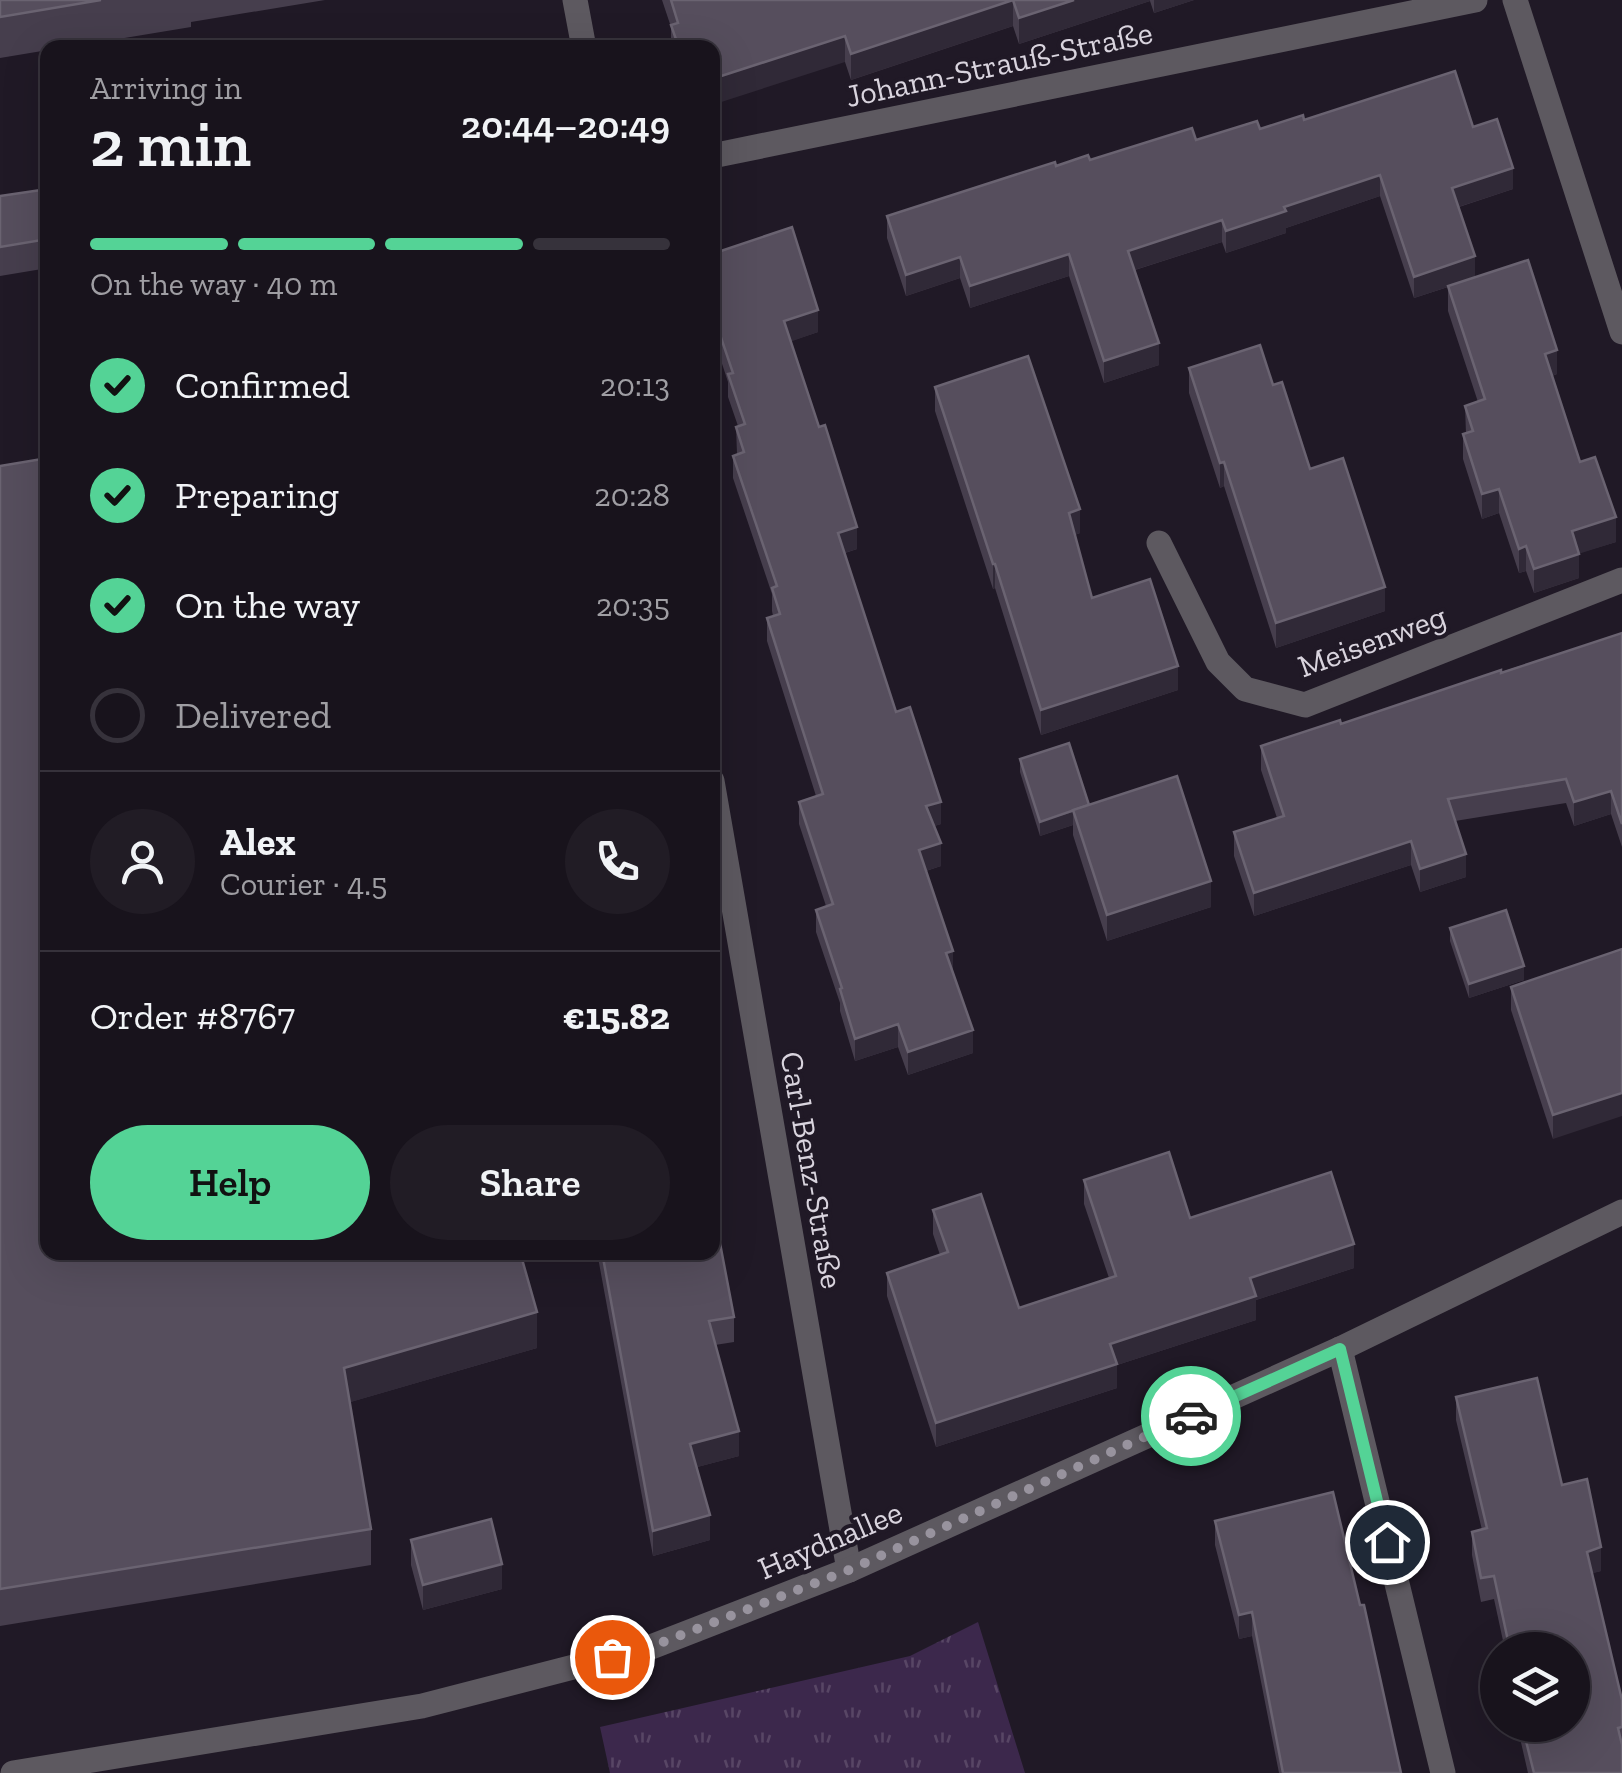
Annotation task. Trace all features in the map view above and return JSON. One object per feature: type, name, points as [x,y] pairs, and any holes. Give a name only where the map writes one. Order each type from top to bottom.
[{"type":"street","points":[[575,0],[582,40]]},
{"type":"street","name":"Johann-Strauß-Straße","points":[[720,154],[1475,0]]},
{"type":"street","points":[[1514,0],[1622,332]]},
{"type":"street","name":"Meisenweg","points":[[1158,542],[1218,662],[1245,689],[1305,706],[1622,580]]},
{"type":"street","name":"Carl-Benz-Straße","points":[[720,827],[849,1570]]},
{"type":"street","name":"Haydnallee","points":[[13,1773],[422,1706],[650,1647],[849,1570],[1340,1349],[1622,1212]]},
{"type":"street","points":[[1340,1349],[1443,1773]]},
{"type":"green space","points":[[978,1622],[1025,1773],[610,1773],[600,1727],[910,1656]]},
{"type":"building","points":[[0,0],[101,0],[0,17]]},
{"type":"building","points":[[671,0],[1013,0],[851,54],[845,36],[720,76],[720,40],[676,40],[671,25],[678,23]]},
{"type":"building","points":[[1013,0],[1074,0],[1019,18]]},
{"type":"building","points":[[1455,71],[1473,127],[1497,119],[1513,168],[1452,188],[1475,256],[1414,277],[1380,175],[1226,231],[1222,220],[1128,251],[1159,343],[1104,361],[1069,254],[970,286],[960,257],[906,275],[887,216],[1055,162],[1056,166],[1088,155],[1090,160],[1192,128],[1196,140],[1257,121],[1260,129],[1303,115],[1304,120]]},
{"type":"building","points":[[40,190],[40,240],[0,247],[0,196]]},
{"type":"building","points":[[792,227],[818,310],[784,321],[819,427],[825,425],[857,527],[838,533],[896,712],[910,707],[941,802],[926,806],[941,843],[919,850],[953,951],[946,953],[973,1030],[908,1052],[898,1024],[855,1039],[816,910],[833,904],[799,802],[823,794],[767,618],[780,614],[772,588],[777,586],[733,456],[744,452],[736,427],[745,424],[720,335],[720,251]]},
{"type":"building","points":[[1528,260],[1557,350],[1545,354],[1580,462],[1595,457],[1616,517],[1572,531],[1579,554],[1534,569],[1526,546],[1519,549],[1499,489],[1482,494],[1463,434],[1473,431],[1465,406],[1485,399],[1448,286]]},
{"type":"building","points":[[1260,345],[1273,385],[1282,382],[1310,469],[1343,458],[1385,587],[1276,623],[1189,368]]},
{"type":"building","points":[[1028,356],[1080,509],[1069,513],[1092,598],[1150,579],[1178,666],[1041,710],[935,387]]},
{"type":"building","points":[[40,459],[40,1260],[522,1260],[537,1312],[344,1368],[371,1529],[0,1589],[0,466]]},
{"type":"building","points":[[1622,633],[1622,824],[1611,791],[1574,802],[1566,779],[1448,799],[1466,854],[1420,869],[1411,841],[1254,893],[1234,832],[1284,816],[1261,746]]},
{"type":"building","points":[[1069,743],[1089,805],[1040,822],[1020,759]]},
{"type":"building","points":[[1177,776],[1211,881],[1107,915],[1073,810]]},
{"type":"building","points":[[1506,910],[1524,966],[1469,984],[1450,928]]},
{"type":"building","points":[[1622,949],[1622,1093],[1553,1115],[1511,987]]},
{"type":"building","points":[[1169,1152],[1190,1218],[1331,1172],[1354,1244],[1250,1278],[1256,1296],[1110,1344],[1117,1364],[936,1423],[887,1273],[948,1252],[933,1210],[981,1194],[1019,1308],[1116,1276],[1084,1180]]},
{"type":"building","points":[[720,1243],[734,1317],[709,1321],[739,1431],[690,1444],[710,1515],[653,1531],[603,1260],[720,1260]]},
{"type":"building","points":[[1537,1378],[1562,1485],[1587,1479],[1601,1547],[1587,1552],[1622,1700],[1622,1727],[1618,1728],[1622,1773],[1534,1773],[1526,1742],[1590,1742],[1590,1632],[1506,1632],[1494,1576],[1481,1578],[1472,1532],[1487,1528],[1456,1397]]},
{"type":"building","points":[[1333,1492],[1360,1605],[1364,1605],[1401,1773],[1283,1773],[1252,1612],[1239,1615],[1215,1521]]},
{"type":"building","points":[[491,1519],[502,1564],[423,1585],[411,1540]]},
{"type":"way so far","points":[[612,1657],[650,1647],[849,1570],[1191,1416]]},
{"type":"route","points":[[1191,1416],[1340,1349],[1387,1542]]}]
